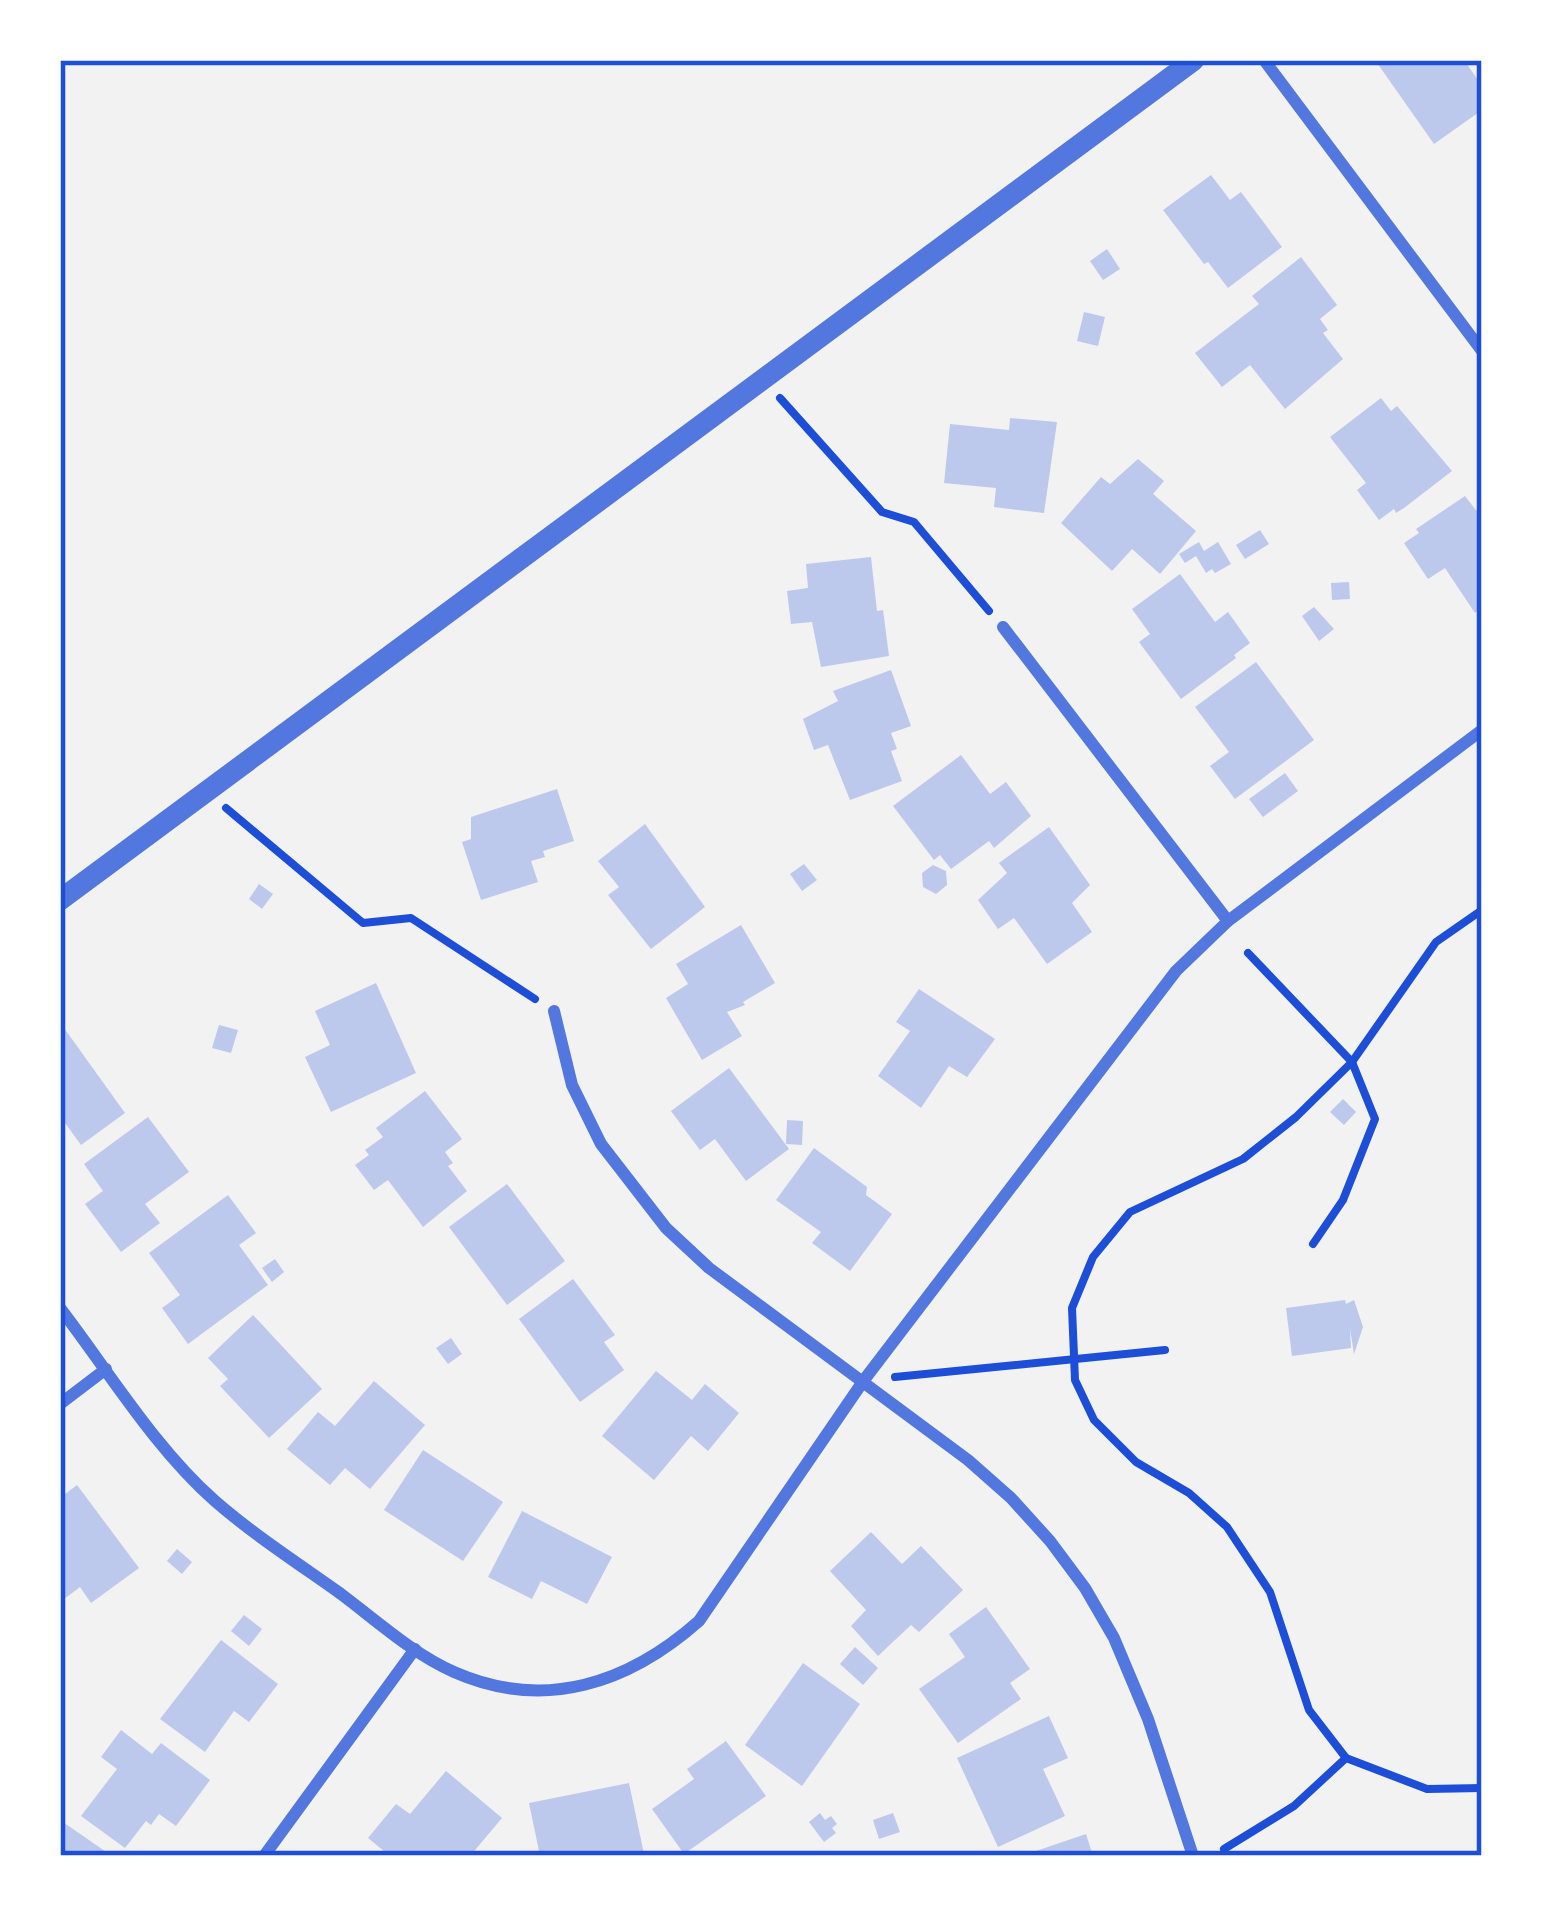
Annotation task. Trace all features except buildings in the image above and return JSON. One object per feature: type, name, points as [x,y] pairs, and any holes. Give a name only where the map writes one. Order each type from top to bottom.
[{"type":"street","points":[[60,900],[1194,60]]},
{"type":"street","points":[[1264,60],[1482,351]]},
{"type":"street","points":[[1004,627],[1228,921]]},
{"type":"street","points":[[60,1308],[152,1430],[216,1502],[415,1649],[453,1672],[496,1686],[540,1690],[584,1686],[627,1672],[666,1650],[699,1621],[864,1380],[1176,971],[1228,921],[1482,730]]},
{"type":"street","points":[[554,1011],[572,1085],[602,1144],[666,1228],[709,1268],[864,1380],[1011,1498],[1085,1588],[1114,1639],[1148,1719],[1193,1856]]},
{"type":"street","points":[[60,1404],[106,1369]]},
{"type":"street","points":[[264,1856],[415,1649]]},
{"type":"path","points":[[763,379],[882,512],[914,522],[1004,627]]},
{"type":"path","points":[[207,791],[363,923],[411,918],[554,1011]]},
{"type":"path","points":[[1482,910],[1436,942],[1352,1062],[1296,1117],[1243,1159],[1130,1212],[1093,1257],[1072,1308],[1075,1381],[1094,1420],[1136,1462],[1189,1493],[1227,1527],[1270,1592],[1309,1710],[1346,1758],[1427,1789],[1482,1788]]},
{"type":"path","points":[[1248,953],[1352,1062],[1375,1119],[1343,1200],[1312,1244]]},
{"type":"path","points":[[864,1380],[1166,1350]]},
{"type":"path","points":[[1224,1849],[1294,1806],[1346,1758]]}]
